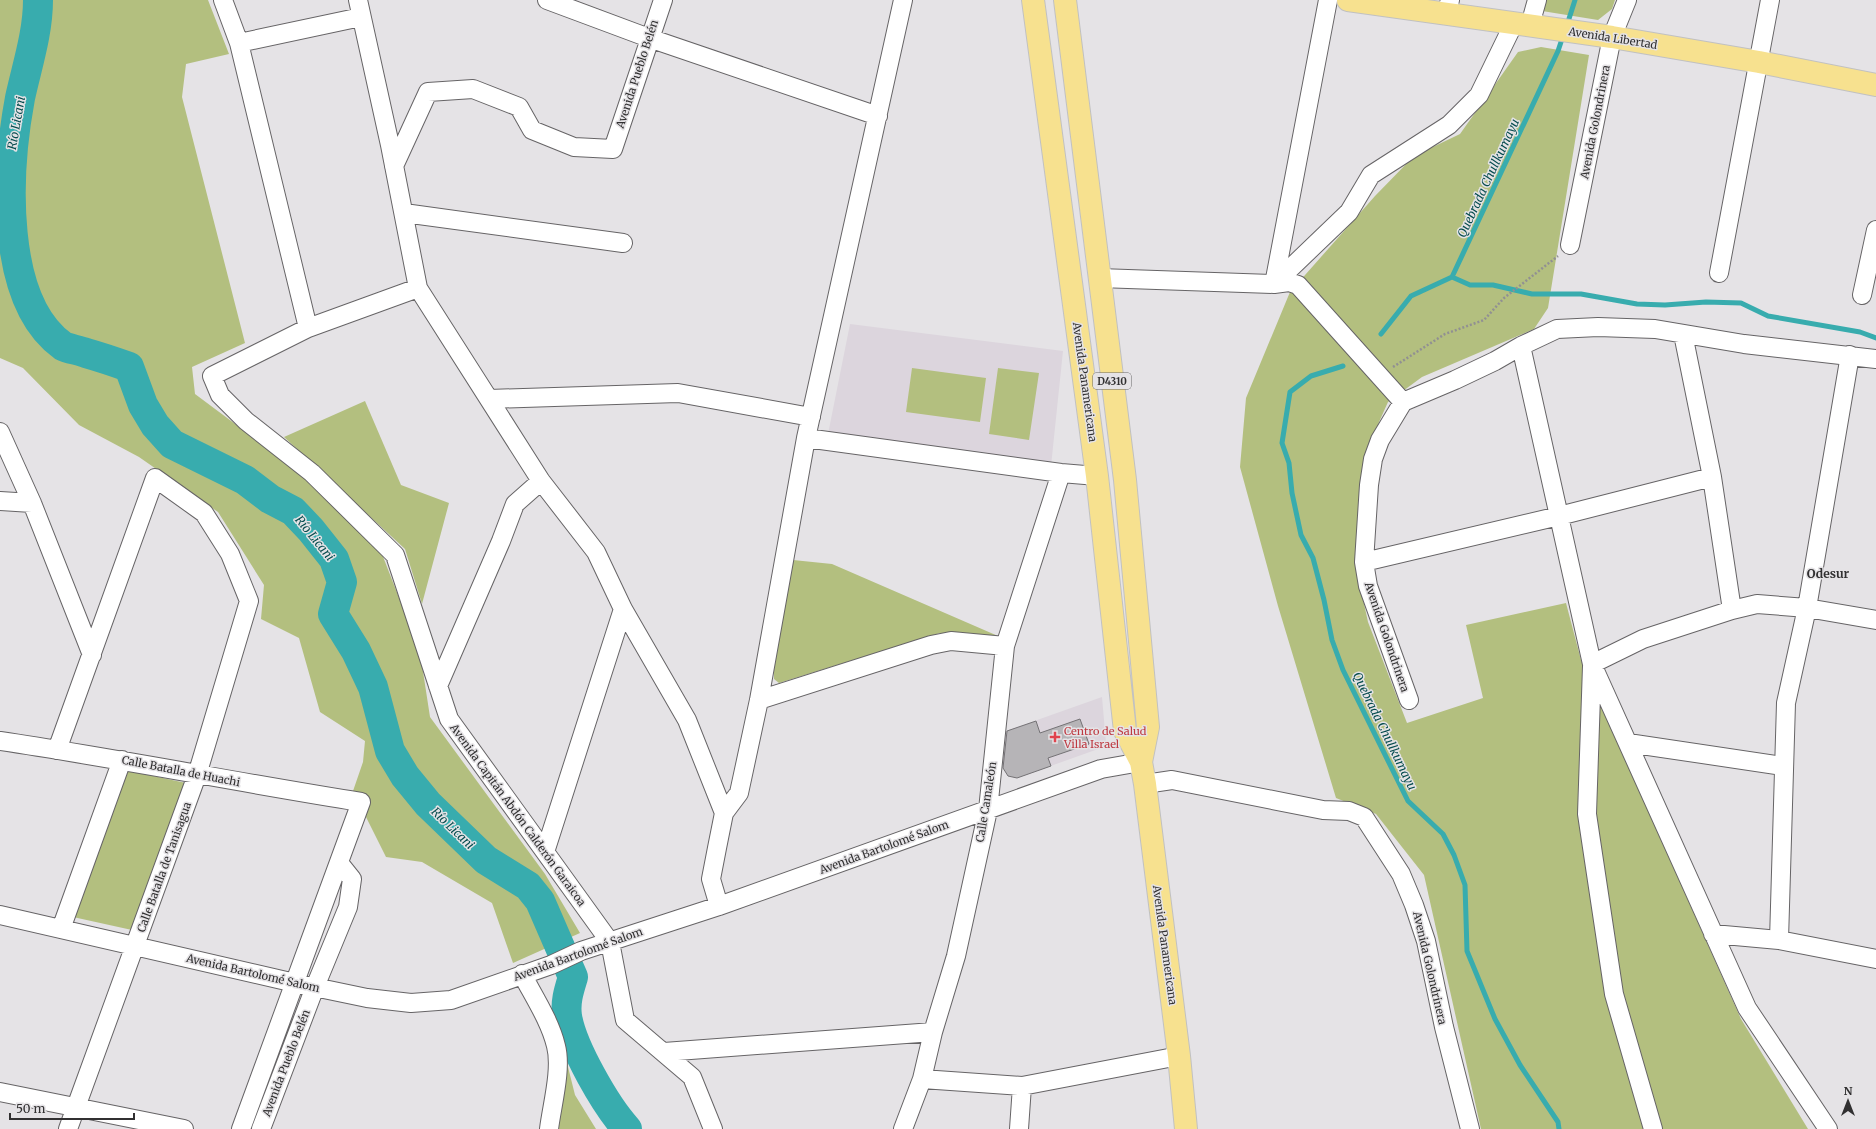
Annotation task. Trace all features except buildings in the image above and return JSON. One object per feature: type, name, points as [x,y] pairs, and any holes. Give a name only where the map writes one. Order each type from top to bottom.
[{"type":"main road","name":"Avenida Panamericana","points":[[1033,0],[1097,476],[1125,731],[1141,762],[1145,784],[1179,1056],[1186,1129]]},
{"type":"main road","name":"Avenida Panamericana","points":[[1065,0],[1125,480],[1148,727],[1141,762]]},
{"type":"main road","name":"Avenida Libertad","points":[[1348,0],[1448,7],[1531,26],[1759,62],[1876,85]]},
{"type":"street","points":[[223,0],[239,43],[308,328],[418,288]]},
{"type":"street","points":[[547,0],[649,38],[878,116]]},
{"type":"street","name":"Avenida Pueblo Belén","points":[[394,166],[428,92],[473,89],[519,108],[532,130],[574,147],[612,149],[662,0]]},
{"type":"street","points":[[719,906],[711,879],[724,813],[739,793],[758,700],[810,417],[903,0]]},
{"type":"street","points":[[1274,284],[1328,0]]},
{"type":"street","points":[[1274,284],[1349,212],[1371,175],[1449,125],[1479,95],[1531,26],[1537,0]]},
{"type":"street","name":"Avenida Golondrinera","points":[[1570,245],[1602,36],[1627,0]]},
{"type":"street","points":[[1719,273],[1770,0]]},
{"type":"street","points":[[239,43],[360,9],[404,213],[418,288],[541,481],[596,552],[622,609],[687,720],[724,813]]},
{"type":"street","points":[[404,213],[622,243]]},
{"type":"street","points":[[1862,296],[1876,230]]},
{"type":"street","points":[[1099,278],[1274,284],[1289,282],[1298,285],[1403,402],[1456,380],[1557,329],[1598,327],[1655,329],[1744,344],[1876,359]]},
{"type":"street","name":"Avenida Capitán Abdón Calderón Garaicoa","points":[[308,328],[212,376],[220,394],[246,420],[312,472],[395,555],[449,719],[610,942],[625,1020],[692,1077],[713,1129]]},
{"type":"street","points":[[1683,334],[1712,477],[1732,610]]},
{"type":"street","points":[[1521,346],[1592,664],[1713,934],[1748,1008],[1828,1129]]},
{"type":"street","points":[[1780,940],[1783,766],[1786,704],[1806,608],[1850,355]]},
{"type":"street","points":[[489,399],[678,393],[810,417]]},
{"type":"street","name":"Avenida Golondrinera","points":[[1403,402],[1380,440],[1373,459],[1368,485],[1364,562],[1368,586],[1409,700]]},
{"type":"street","points":[[0,432],[32,503],[92,655],[57,750]]},
{"type":"street","points":[[806,438],[1061,473],[1097,476]]},
{"type":"street","name":"Calle Camaleón","points":[[904,1129],[922,1079],[933,1032],[956,956],[988,810],[1005,646],[1061,473]]},
{"type":"street","points":[[1364,562],[1559,516],[1712,477]]},
{"type":"street","name":"Calle Batalla de Tanisagua","points":[[68,1129],[197,775],[249,601],[230,554],[204,513],[155,478],[92,655]]},
{"type":"street","points":[[438,686],[501,542],[515,504],[541,481]]},
{"type":"street","points":[[0,501],[32,503]]},
{"type":"street","points":[[1592,664],[1643,639],[1732,610],[1757,604],[1806,608],[1876,620]]},
{"type":"street","points":[[545,852],[622,609]]},
{"type":"street","points":[[758,700],[931,645],[951,641],[1005,646]]},
{"type":"street","points":[[1592,664],[1587,814],[1614,994],[1653,1129]]},
{"type":"street","name":"Calle Batalla de Huachi","points":[[0,741],[122,760],[197,775],[362,802]]},
{"type":"street","points":[[1628,743],[1783,766]]},
{"type":"street","points":[[61,929],[122,760]]},
{"type":"street","name":"Avenida Bartolomé Salom","points":[[0,915],[315,988],[367,998],[411,1002],[451,1000],[551,964],[581,951],[719,906],[1101,769],[1141,762]]},
{"type":"street","name":"Avenida Golondrinera","points":[[1145,784],[1172,780],[1323,810],[1349,811],[1364,817],[1401,874],[1414,905],[1426,941],[1444,1027],[1470,1129]]},
{"type":"street","name":"Avenida Pueblo Belén","points":[[241,1129],[362,802]]},
{"type":"street","name":"Avenida Pueblo Belén","points":[[261,1129],[348,907],[352,879],[340,864]]},
{"type":"street","points":[[1713,934],[1780,940],[1876,959]]},
{"type":"street","points":[[522,974],[549,1025],[557,1047],[557,1067],[549,1129]]},
{"type":"street","points":[[664,1052],[933,1032]]},
{"type":"street","points":[[922,1079],[1022,1086],[1179,1056]]},
{"type":"street","points":[[1019,1129],[1022,1086]]},
{"type":"street","points":[[0,1092],[184,1129]]},
{"type":"path","points":[[1380,375],[1445,334],[1484,320],[1504,298],[1570,245]]},
{"type":"shaded area","points":[[850,324],[1063,351],[1051,466],[828,434]]},
{"type":"shaded area","name":"Centro de Salud Villa Israel","points":[[1102,697],[1106,743],[1101,748],[1017,778],[1008,776],[1001,762],[1006,731]]},
{"type":"green space","points":[[0,0],[208,0],[229,54],[186,64],[182,97],[245,343],[192,367],[195,394],[298,471],[382,554],[420,652],[430,717],[545,874],[580,933],[513,963],[492,903],[422,862],[386,857],[353,791],[363,762],[365,741],[320,712],[299,638],[261,619],[264,585],[218,512],[139,457],[79,425],[23,368],[0,358]]},
{"type":"green space","points":[[1545,0],[1615,0],[1612,9],[1598,20],[1542,11]]},
{"type":"green space","points":[[1541,47],[1589,55],[1548,308],[1534,329],[1422,377],[1388,402],[1379,422],[1363,469],[1356,567],[1368,622],[1407,723],[1483,698],[1466,625],[1566,603],[1581,660],[1741,1019],[1808,1129],[1481,1129],[1424,875],[1376,814],[1336,798],[1278,606],[1240,467],[1246,398],[1290,292],[1375,196],[1414,156],[1460,134],[1518,52]]},
{"type":"green space","points":[[912,368],[986,378],[980,422],[906,412]]},
{"type":"green space","points":[[998,368],[1039,373],[1029,440],[989,434]]},
{"type":"green space","points":[[365,401],[401,485],[449,503],[422,604],[405,549],[284,437]]},
{"type":"green space","points":[[793,560],[832,564],[998,636],[940,633],[779,683],[774,679],[774,670]]},
{"type":"green space","points":[[125,770],[186,783],[132,930],[73,917]]},
{"type":"green space","points":[[566,1059],[575,1095],[596,1129],[557,1129]]},
{"type":"waterway","name":"Río Licani","points":[[38,0],[38,12],[32,49],[20,98],[15,128],[11,198],[13,233],[18,268],[28,299],[42,326],[63,346],[129,367],[143,405],[155,425],[172,444],[245,480],[270,499],[293,511],[311,530],[334,559],[342,582],[333,614],[356,651],[373,687],[390,751],[405,776],[428,804],[486,860],[528,886],[540,901],[573,977],[567,1006],[567,1016],[570,1029],[591,1076],[609,1106],[627,1129]]},
{"type":"waterway","name":"Quebrada Chullkumayu","points":[[1567,25],[1575,0]]},
{"type":"waterway","name":"Quebrada Chullkumayu","points":[[1381,334],[1411,296],[1452,277],[1558,51],[1563,36]]},
{"type":"waterway","points":[[1452,277],[1470,285],[1493,285],[1532,294],[1581,294],[1637,304],[1665,305],[1706,302],[1741,303],[1768,316],[1860,332],[1876,338]]},
{"type":"waterway","name":"Quebrada Chullkumayu","points":[[1343,366],[1311,376],[1290,392],[1282,443],[1289,463],[1292,493],[1301,535],[1313,558],[1324,600],[1332,640],[1343,670],[1408,801],[1443,834],[1454,855],[1465,885],[1467,951],[1495,1019],[1520,1065],[1558,1122],[1559,1129]]},
{"type":"place","name":"Centro de Salud Villa Israel","points":[[1055,737]]},
{"type":"district","name":"Odesur","points":[[1828,573]]}]
